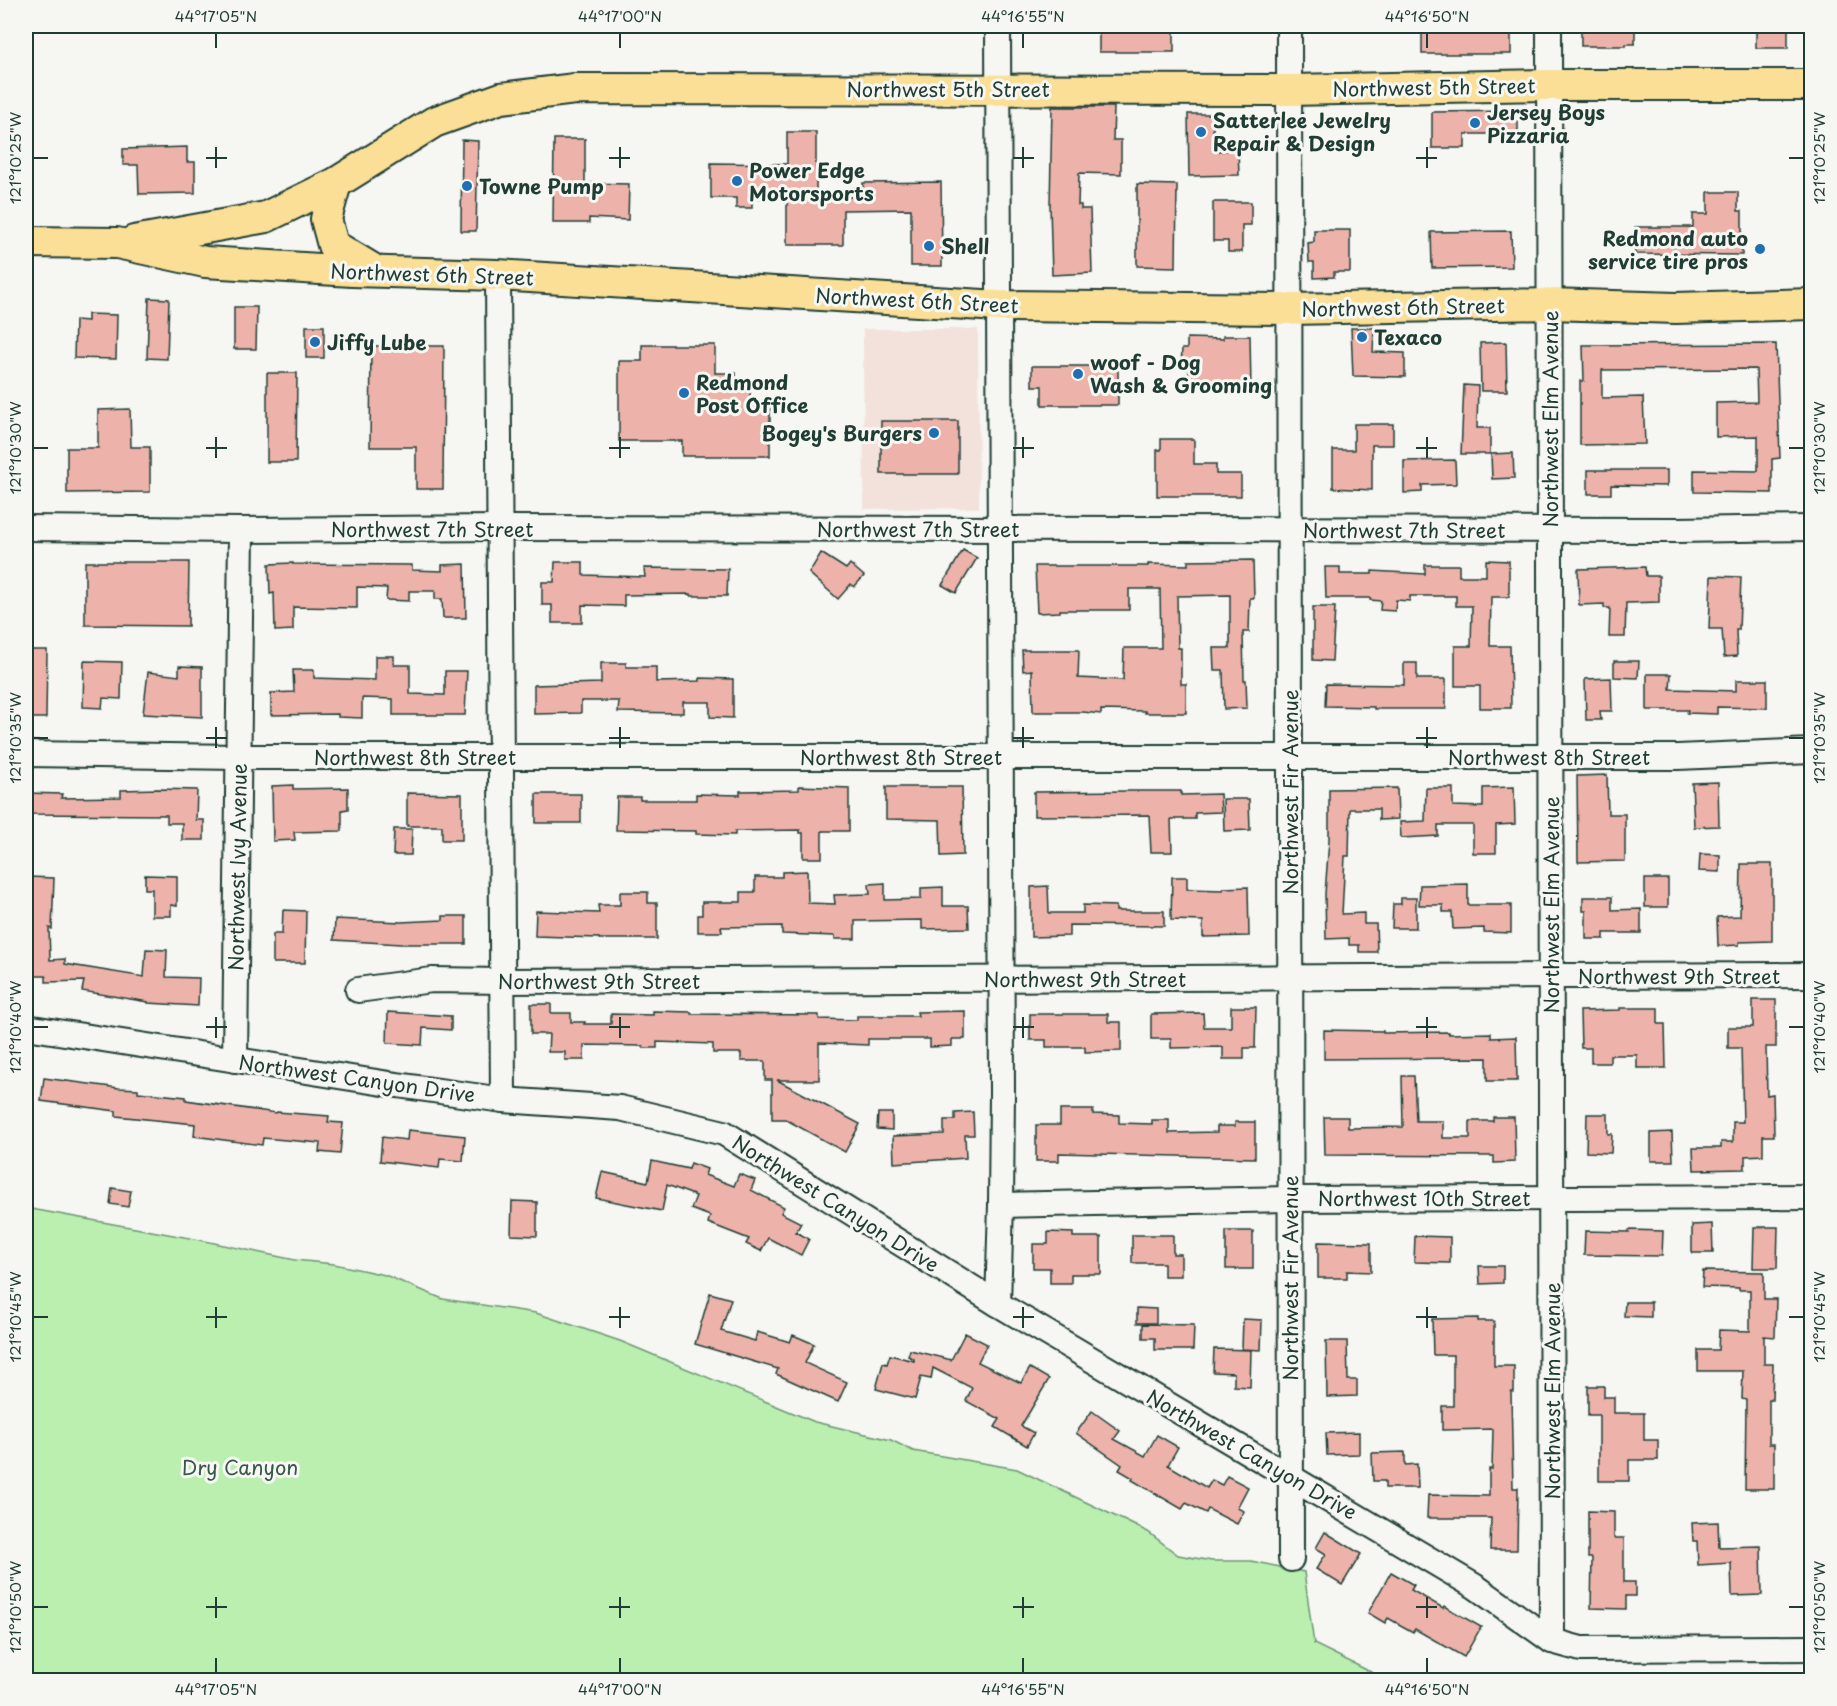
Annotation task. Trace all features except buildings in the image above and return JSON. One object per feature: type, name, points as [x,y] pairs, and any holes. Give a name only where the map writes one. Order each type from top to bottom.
[{"type":"main road","name":"Northwest 5th Street","points":[[117,243],[266,217],[336,183],[434,122],[501,98],[575,89],[1289,90],[1550,85],[1812,85]]},
{"type":"main road","points":[[336,183],[326,219],[333,245],[378,272]]},
{"type":"main road","name":"Northwest 6th Street","points":[[26,242],[117,243],[205,262],[378,272],[498,275],[999,306],[1290,309],[1550,304],[1676,308],[1812,304]]},
{"type":"street","points":[[998,26],[1001,979],[1001,1205],[998,1304]]},
{"type":"street","name":"Northwest Fir Avenue","points":[[1289,26],[1291,1559]]},
{"type":"street","name":"Northwest Elm Avenue","points":[[1549,26],[1552,1641]]},
{"type":"street","points":[[498,275],[503,1100]]},
{"type":"street","name":"Northwest 7th Street","points":[[26,528],[241,531],[500,528],[1550,530],[1812,528]]},
{"type":"street","name":"Northwest Ivy Avenue","points":[[235,1060],[241,531]]},
{"type":"street","name":"Northwest 8th Street","points":[[26,754],[239,757],[1678,757],[1812,751]]},
{"type":"street","name":"Northwest 9th Street","points":[[358,990],[432,980],[1812,975]]},
{"type":"street","name":"Northwest Canyon Drive","points":[[26,1027],[503,1100],[620,1108],[724,1133],[998,1304],[1476,1587],[1552,1641],[1581,1649],[1812,1648]]},
{"type":"street","name":"Northwest 10th Street","points":[[1001,1205],[1289,1199],[1812,1197]]},
{"type":"shaded area","points":[[863,329],[978,329],[979,508],[864,509]]},
{"type":"green space","name":"Dry Canyon","points":[[26,1208],[295,1260],[334,1264],[385,1275],[443,1299],[536,1313],[620,1341],[815,1422],[891,1440],[913,1451],[1017,1469],[1148,1532],[1178,1555],[1212,1561],[1251,1561],[1304,1572],[1314,1644],[1387,1680],[26,1680]]},
{"type":"place","name":"Jersey Boys Pizzaria","points":[[1475,123]]},
{"type":"place","name":"Satterlee Jewelry Repair & Design","points":[[1201,132]]},
{"type":"place","name":"Power Edge Motorsports","points":[[737,181]]},
{"type":"place","name":"Towne Pump","points":[[467,186]]},
{"type":"place","name":"Shell","points":[[929,246]]},
{"type":"place","name":"Redmond auto service tire pros","points":[[1760,249]]},
{"type":"place","name":"Texaco","points":[[1362,337]]},
{"type":"place","name":"Jiffy Lube","points":[[315,342]]},
{"type":"place","name":"woof - Dog Wash & Grooming","points":[[1078,374]]},
{"type":"place","name":"Redmond Post Office","points":[[684,393]]},
{"type":"place","name":"Bogey's Burgers","points":[[934,433]]}]
